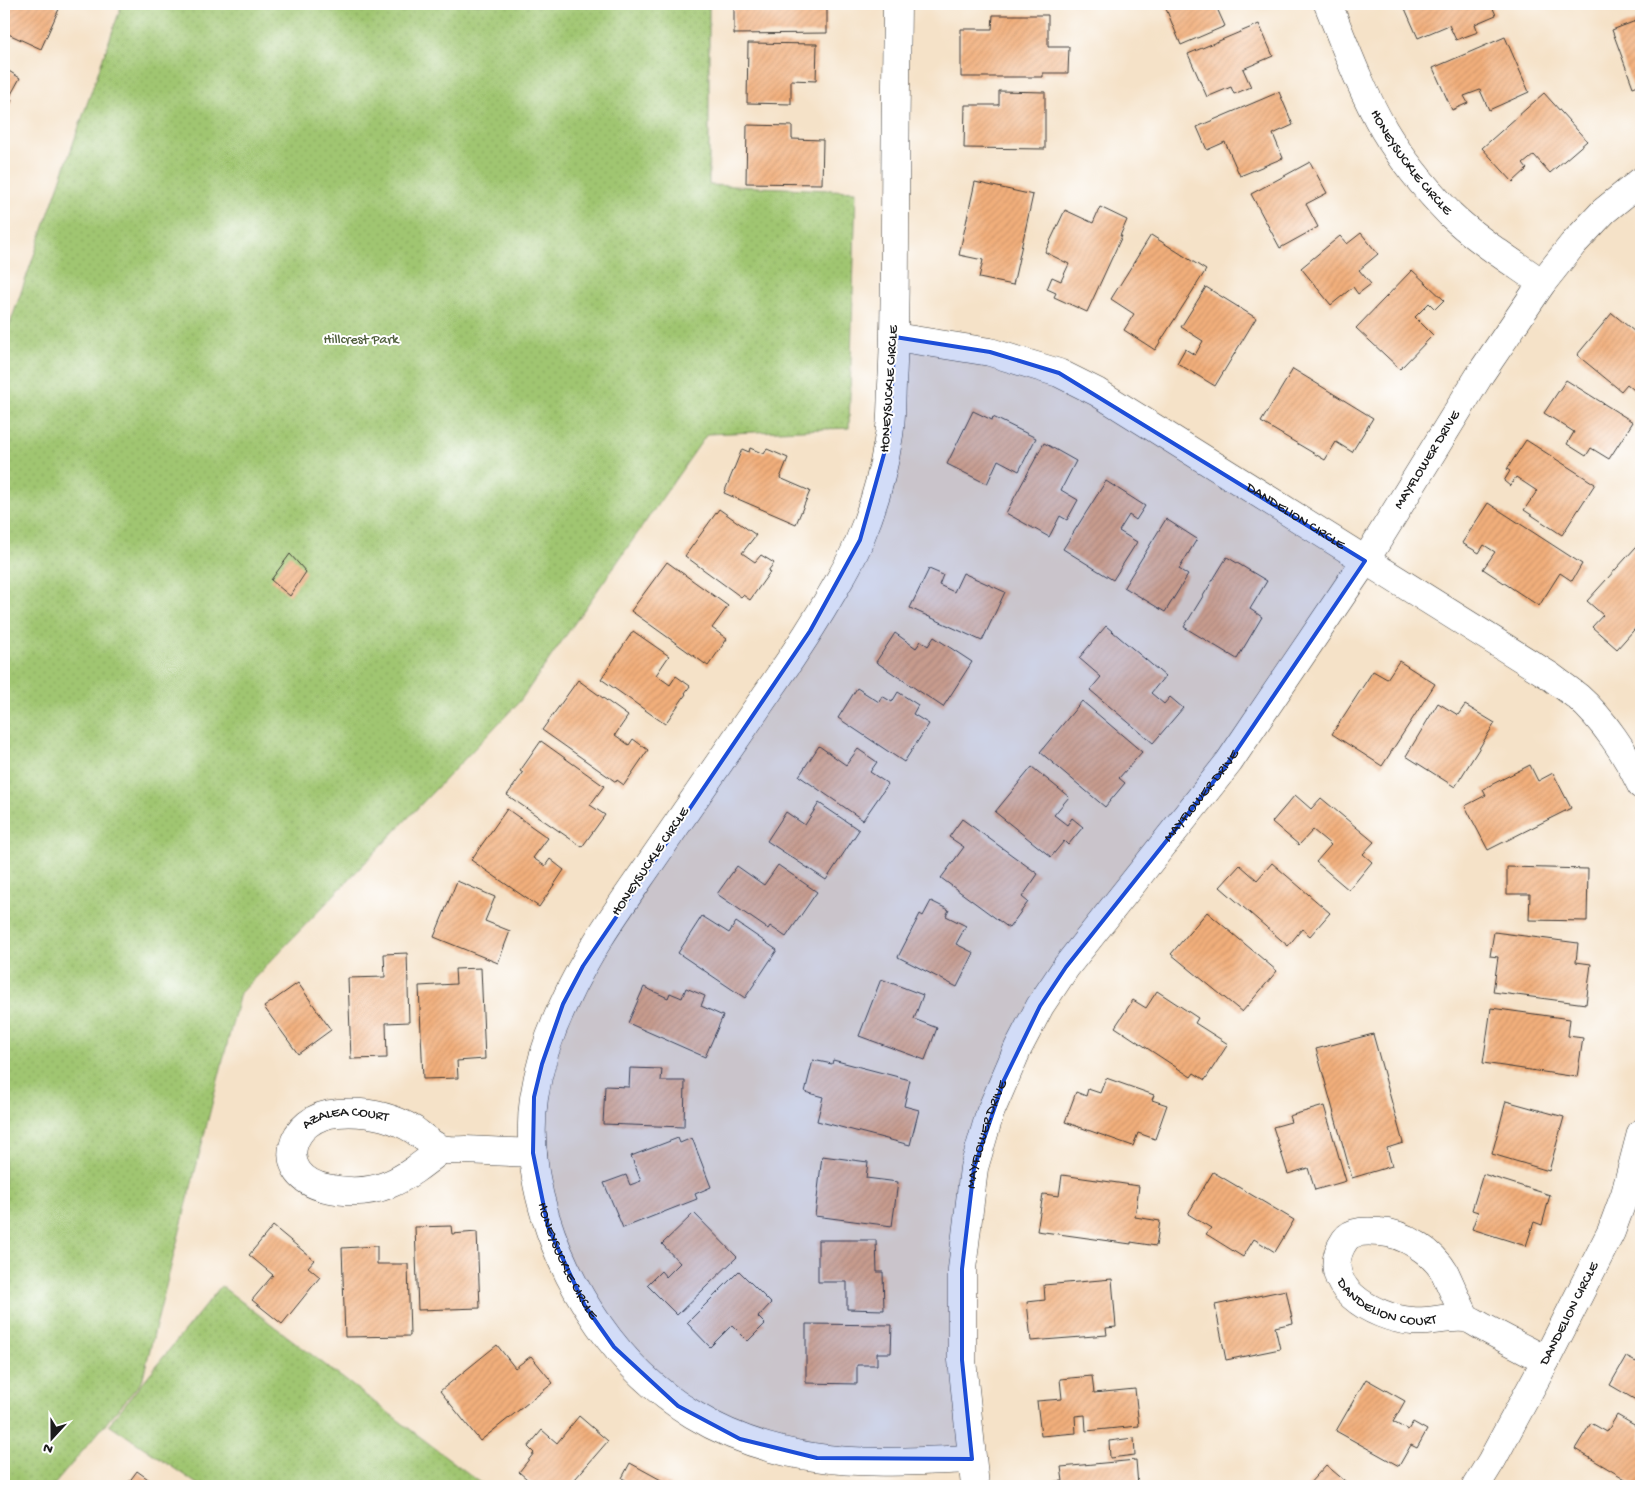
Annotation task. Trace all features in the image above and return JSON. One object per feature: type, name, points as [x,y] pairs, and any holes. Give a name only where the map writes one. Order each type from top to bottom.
[{"type":"street","name":"HONEYSUCKLE CIRCLE","points":[[897,4],[895,337],[889,436],[882,471],[860,540],[810,631],[612,918],[583,966],[564,1004],[542,1064],[534,1096],[533,1153],[538,1191],[548,1227],[563,1263],[585,1306],[614,1348],[649,1383],[678,1406],[714,1427],[740,1439],[774,1449],[817,1458],[907,1461],[972,1458]]},
{"type":"street","name":"HONEYSUCKLE CIRCLE","points":[[1328,4],[1362,85],[1383,128],[1421,182],[1451,214],[1470,230],[1542,283]]},
{"type":"street","name":"MAYFLOWER DRIVE","points":[[975,1486],[962,1360],[962,1269],[974,1168],[990,1113],[1018,1048],[1040,1006],[1062,973],[1226,766],[1365,561],[1481,373],[1542,283],[1573,244],[1604,211],[1641,180]]},
{"type":"street","name":"DANDELION CIRCLE","points":[[895,337],[990,352],[1059,373],[1097,392],[1535,666],[1579,698],[1625,754],[1641,785]]},
{"type":"street","name":"AZALEA COURT","points":[[338,1113],[383,1116],[410,1128],[442,1149],[391,1185],[363,1191],[342,1191],[315,1185],[304,1180],[293,1164],[294,1143],[297,1134],[303,1127],[315,1118],[338,1113]]},
{"type":"street","name":"DANDELION CIRCLE","points":[[1476,1486],[1546,1360],[1611,1232],[1625,1194],[1641,1133]]},
{"type":"street","points":[[442,1149],[533,1153]]},
{"type":"street","name":"DANDELION COURT","points":[[1356,1232],[1382,1232],[1406,1239],[1422,1249],[1438,1263],[1445,1273],[1466,1318],[1414,1322],[1399,1320],[1383,1315],[1346,1292],[1339,1281],[1336,1263],[1340,1248],[1346,1238],[1356,1232]]},
{"type":"street","points":[[1466,1318],[1546,1360]]},
{"type":"highlighted area","points":[[895,337],[990,352],[1059,373],[1365,561],[1226,766],[1066,967],[1040,1006],[1004,1080],[974,1168],[962,1269],[962,1360],[972,1459],[817,1458],[740,1439],[678,1406],[614,1347],[585,1306],[548,1227],[533,1153],[534,1097],[542,1064],[563,1004],[583,966],[810,631],[860,540],[889,436]]},
{"type":"green space","name":"Hillcrest Park","points":[[122,4],[709,4],[709,185],[856,191],[849,428],[707,434],[520,701],[240,993],[142,1381],[53,1486],[4,1486],[4,341]]},
{"type":"green space","points":[[221,1286],[485,1486],[200,1486],[109,1424]]},
{"type":"building","points":[[4,4],[58,4],[56,7],[59,9],[41,49],[4,32]]},
{"type":"building","points":[[734,4],[827,4],[827,33],[734,34]]},
{"type":"building","points":[[1046,4],[1046,6],[1006,5]]},
{"type":"building","points":[[1164,4],[1215,4],[1225,26],[1181,45]]},
{"type":"building","points":[[1403,4],[1491,4],[1496,15],[1475,24],[1478,32],[1456,40],[1449,25],[1418,38]]},
{"type":"building","points":[[993,15],[1048,15],[1048,47],[1069,47],[1068,73],[1043,73],[1043,77],[961,77],[961,29],[992,29]]},
{"type":"building","points":[[1641,19],[1641,84],[1633,87],[1612,30]]},
{"type":"building","points":[[1259,24],[1273,56],[1243,69],[1251,87],[1234,94],[1231,87],[1207,97],[1188,54]]},
{"type":"building","points":[[1505,37],[1529,92],[1489,110],[1480,90],[1464,96],[1468,103],[1452,110],[1433,68]]},
{"type":"building","points":[[748,43],[817,44],[816,81],[791,80],[791,104],[747,103]]},
{"type":"building","points":[[4,68],[20,78],[9,98],[12,100],[4,115]]},
{"type":"building","points":[[999,91],[1045,92],[1045,149],[964,148],[965,105],[999,105]]},
{"type":"building","points":[[1279,92],[1293,125],[1273,134],[1283,158],[1240,176],[1225,142],[1207,150],[1197,127]]},
{"type":"building","points":[[1544,93],[1587,141],[1550,173],[1534,155],[1523,164],[1527,169],[1513,182],[1482,148]]},
{"type":"building","points":[[747,125],[792,126],[792,139],[823,140],[822,184],[746,183]]},
{"type":"building","points":[[1310,162],[1327,193],[1306,204],[1318,227],[1280,248],[1251,194]]},
{"type":"building","points":[[975,182],[1033,195],[1013,285],[979,278],[983,260],[959,255]]},
{"type":"building","points":[[1100,207],[1127,220],[1120,236],[1122,236],[1087,312],[1054,297],[1056,293],[1047,289],[1052,277],[1061,281],[1069,264],[1045,252],[1065,210],[1093,223]]},
{"type":"building","points":[[1361,233],[1378,254],[1359,270],[1371,284],[1358,294],[1353,287],[1331,305],[1301,268],[1340,236],[1347,244]]},
{"type":"building","points":[[1151,235],[1206,270],[1155,350],[1124,330],[1134,314],[1111,299]]},
{"type":"building","points":[[1412,270],[1444,300],[1435,309],[1429,303],[1415,317],[1433,335],[1400,369],[1356,328]]},
{"type":"building","points":[[1206,287],[1256,318],[1215,386],[1177,363],[1185,349],[1195,355],[1203,341],[1181,327]]},
{"type":"building","points":[[1612,313],[1641,337],[1641,396],[1627,384],[1621,391],[1577,355]]},
{"type":"building","points":[[1293,369],[1373,418],[1352,452],[1336,442],[1325,460],[1261,422]]},
{"type":"building","points":[[1566,380],[1633,422],[1609,459],[1591,448],[1586,456],[1567,444],[1574,432],[1544,413]]},
{"type":"building","points":[[973,411],[992,420],[993,417],[1036,438],[1019,471],[998,460],[987,484],[947,464]]},
{"type":"building","points":[[1526,440],[1595,484],[1562,535],[1524,510],[1537,491],[1516,477],[1510,486],[1504,481],[1510,471],[1507,469]]},
{"type":"building","points":[[1044,443],[1076,461],[1061,490],[1078,500],[1067,520],[1060,516],[1049,537],[1006,513]]},
{"type":"building","points":[[750,448],[764,454],[767,449],[788,458],[780,478],[810,491],[796,524],[724,493],[742,449],[749,452]]},
{"type":"building","points":[[1106,481],[1145,506],[1136,520],[1129,515],[1119,531],[1137,542],[1113,580],[1063,549]]},
{"type":"building","points":[[1488,503],[1582,564],[1572,581],[1560,573],[1539,606],[1483,569],[1495,552],[1484,545],[1479,553],[1462,543]]},
{"type":"building","points":[[719,509],[756,535],[742,553],[755,562],[761,555],[774,563],[768,571],[770,572],[750,600],[743,595],[741,597],[685,556]]},
{"type":"building","points":[[1166,519],[1197,539],[1179,569],[1188,575],[1165,612],[1124,587]]},
{"type":"building","points":[[1636,547],[1641,552],[1641,622],[1617,649],[1592,627],[1603,615],[1587,601]]},
{"type":"building","points":[[290,554],[306,572],[290,596],[271,580]]},
{"type":"building","points":[[1227,557],[1267,581],[1250,609],[1262,617],[1237,659],[1184,627]]},
{"type":"building","points":[[667,562],[728,606],[712,628],[727,639],[708,666],[631,611]]},
{"type":"building","points":[[929,569],[943,575],[939,585],[954,592],[963,573],[1005,592],[982,641],[910,608]]},
{"type":"building","points":[[1106,626],[1165,676],[1151,693],[1164,704],[1170,697],[1183,708],[1153,743],[1090,690],[1101,677],[1079,658]]},
{"type":"building","points":[[633,631],[669,656],[656,675],[670,685],[676,676],[690,686],[665,724],[601,679]]},
{"type":"building","points":[[895,633],[916,648],[921,641],[928,646],[934,637],[972,662],[943,707],[876,662]]},
{"type":"building","points":[[1399,661],[1435,684],[1382,766],[1332,734],[1373,671],[1387,679]]},
{"type":"building","points":[[578,680],[628,716],[615,735],[629,745],[633,739],[648,750],[624,785],[617,780],[616,782],[542,730]]},
{"type":"building","points":[[857,688],[879,702],[882,696],[892,702],[898,692],[918,705],[913,714],[929,724],[904,762],[838,718]]},
{"type":"building","points":[[1082,701],[1142,752],[1119,778],[1125,783],[1105,807],[1040,752]]},
{"type":"building","points":[[1438,703],[1458,715],[1465,705],[1495,723],[1455,787],[1406,756]]},
{"type":"building","points":[[541,741],[604,786],[590,805],[605,815],[582,847],[507,795],[523,773],[520,771]]},
{"type":"building","points":[[819,746],[846,765],[858,749],[877,762],[870,772],[888,784],[863,820],[799,776]]},
{"type":"building","points":[[1530,765],[1538,781],[1553,773],[1571,808],[1488,850],[1465,806],[1486,795],[1483,789]]},
{"type":"building","points":[[1032,767],[1069,797],[1054,815],[1067,825],[1072,818],[1083,827],[1068,845],[1064,841],[1051,857],[995,812]]},
{"type":"building","points":[[1295,795],[1311,809],[1321,798],[1374,842],[1363,854],[1372,862],[1349,890],[1316,862],[1331,845],[1313,830],[1299,845],[1272,822]]},
{"type":"building","points":[[819,803],[859,830],[826,880],[767,841],[786,812],[805,825]]},
{"type":"building","points":[[507,809],[548,838],[533,858],[545,866],[550,859],[564,870],[539,907],[471,860]]},
{"type":"building","points":[[962,819],[1038,874],[1022,897],[1028,902],[1009,928],[941,878],[964,847],[949,837]]},
{"type":"building","points":[[1272,863],[1330,913],[1310,936],[1302,929],[1288,946],[1220,887],[1240,865],[1257,880]]},
{"type":"building","points":[[778,865],[817,892],[786,937],[770,926],[768,929],[717,894],[737,866],[764,885]]},
{"type":"building","points":[[1507,867],[1588,869],[1587,921],[1529,920],[1530,894],[1507,894]]},
{"type":"building","points":[[457,881],[495,897],[485,921],[510,931],[498,963],[434,937]]},
{"type":"building","points":[[931,901],[949,910],[946,916],[966,926],[956,944],[974,953],[957,987],[898,957],[920,914],[923,916]]},
{"type":"building","points":[[1207,912],[1277,971],[1242,1012],[1171,954]]},
{"type":"building","points":[[702,916],[729,933],[736,922],[777,950],[745,998],[678,953]]},
{"type":"building","points":[[1494,932],[1578,943],[1576,962],[1591,964],[1586,1004],[1493,992],[1498,957],[1490,956]]},
{"type":"building","points":[[407,953],[409,1022],[386,1023],[387,1058],[351,1059],[348,978],[385,977],[384,954]]},
{"type":"building","points":[[481,968],[485,1059],[457,1061],[458,1078],[423,1079],[419,986],[456,984],[455,969]]},
{"type":"building","points":[[881,979],[923,995],[914,1019],[937,1028],[925,1060],[859,1036]]},
{"type":"building","points":[[298,983],[331,1030],[298,1054],[264,1007]]},
{"type":"building","points":[[644,987],[668,998],[670,993],[682,998],[686,988],[705,996],[701,1006],[723,1016],[705,1057],[628,1023]]},
{"type":"building","points":[[1157,991],[1198,1018],[1195,1023],[1228,1044],[1205,1080],[1194,1073],[1191,1077],[1115,1027],[1133,1000],[1146,1008]]},
{"type":"building","points":[[1491,1008],[1570,1019],[1568,1036],[1583,1038],[1577,1077],[1483,1063]]},
{"type":"building","points":[[1373,1034],[1403,1143],[1387,1148],[1392,1166],[1352,1178],[1316,1049]]},
{"type":"building","points":[[813,1060],[832,1064],[833,1060],[910,1080],[904,1106],[919,1110],[910,1145],[817,1121],[823,1097],[805,1092]]},
{"type":"building","points":[[630,1068],[662,1069],[661,1081],[685,1081],[684,1127],[603,1124],[605,1086],[629,1087]]},
{"type":"building","points":[[1106,1078],[1154,1095],[1152,1100],[1167,1105],[1155,1139],[1138,1133],[1133,1146],[1065,1122],[1076,1092],[1086,1096],[1088,1089],[1100,1093]]},
{"type":"building","points":[[1506,1101],[1564,1117],[1549,1171],[1492,1154]]},
{"type":"building","points":[[1324,1106],[1346,1181],[1315,1190],[1308,1168],[1288,1174],[1273,1127],[1291,1122],[1289,1116]]},
{"type":"building","points":[[678,1138],[680,1143],[692,1138],[711,1187],[695,1194],[697,1199],[623,1228],[604,1183],[626,1175],[630,1185],[641,1181],[631,1156]]},
{"type":"building","points":[[822,1156],[868,1162],[866,1178],[898,1182],[892,1226],[815,1216]]},
{"type":"building","points":[[1213,1172],[1294,1220],[1275,1252],[1254,1239],[1243,1257],[1206,1234],[1211,1228],[1188,1214]]},
{"type":"building","points":[[1483,1174],[1550,1195],[1542,1225],[1534,1222],[1526,1246],[1472,1229],[1478,1212],[1472,1210]]},
{"type":"building","points":[[1062,1175],[1139,1186],[1135,1217],[1160,1221],[1156,1246],[1037,1231],[1043,1194],[1059,1196]]},
{"type":"building","points":[[694,1213],[737,1257],[677,1315],[647,1285],[661,1271],[666,1277],[680,1263],[662,1244]]},
{"type":"building","points":[[273,1226],[314,1260],[308,1267],[320,1277],[282,1324],[252,1300],[273,1275],[249,1255]]},
{"type":"building","points":[[451,1226],[452,1234],[477,1232],[480,1308],[418,1310],[415,1227]]},
{"type":"building","points":[[818,1240],[876,1240],[877,1272],[883,1272],[884,1310],[847,1309],[847,1282],[818,1282]]},
{"type":"building","points":[[377,1246],[377,1264],[408,1264],[410,1336],[345,1337],[342,1248]]},
{"type":"building","points":[[739,1271],[771,1303],[758,1317],[765,1324],[748,1341],[732,1325],[710,1347],[687,1323]]},
{"type":"building","points":[[1112,1279],[1116,1327],[1106,1328],[1107,1335],[1031,1341],[1027,1302],[1045,1300],[1044,1285]]},
{"type":"building","points":[[1286,1290],[1293,1323],[1275,1327],[1280,1349],[1226,1360],[1215,1305]]},
{"type":"building","points":[[806,1324],[892,1325],[891,1353],[877,1353],[877,1365],[857,1365],[857,1384],[806,1383]]},
{"type":"building","points":[[497,1345],[515,1368],[531,1356],[553,1383],[480,1441],[440,1391]]},
{"type":"building","points":[[1641,1354],[1641,1403],[1610,1385],[1626,1357],[1636,1362]]},
{"type":"building","points":[[1092,1376],[1094,1393],[1135,1389],[1139,1426],[1086,1431],[1085,1415],[1075,1416],[1076,1433],[1041,1436],[1037,1401],[1062,1399],[1060,1379]]},
{"type":"building","points":[[1366,1379],[1405,1401],[1393,1422],[1408,1430],[1413,1422],[1427,1430],[1417,1448],[1411,1445],[1399,1466],[1336,1431]]},
{"type":"building","points":[[1617,1415],[1641,1429],[1641,1486],[1637,1486],[1575,1449],[1591,1423],[1607,1432]]},
{"type":"building","points":[[579,1416],[608,1441],[569,1486],[535,1486],[519,1472],[534,1453],[528,1447],[542,1430],[557,1443]]},
{"type":"building","points":[[1134,1438],[1135,1455],[1110,1458],[1109,1441]]},
{"type":"building","points":[[1136,1460],[1138,1486],[1044,1486],[1043,1482],[1063,1481],[1061,1467]]},
{"type":"building","points":[[630,1463],[672,1486],[630,1486],[632,1484],[622,1478]]},
{"type":"building","points":[[1326,1465],[1351,1486],[1307,1486]]},
{"type":"building","points":[[137,1471],[158,1486],[126,1486]]}]
